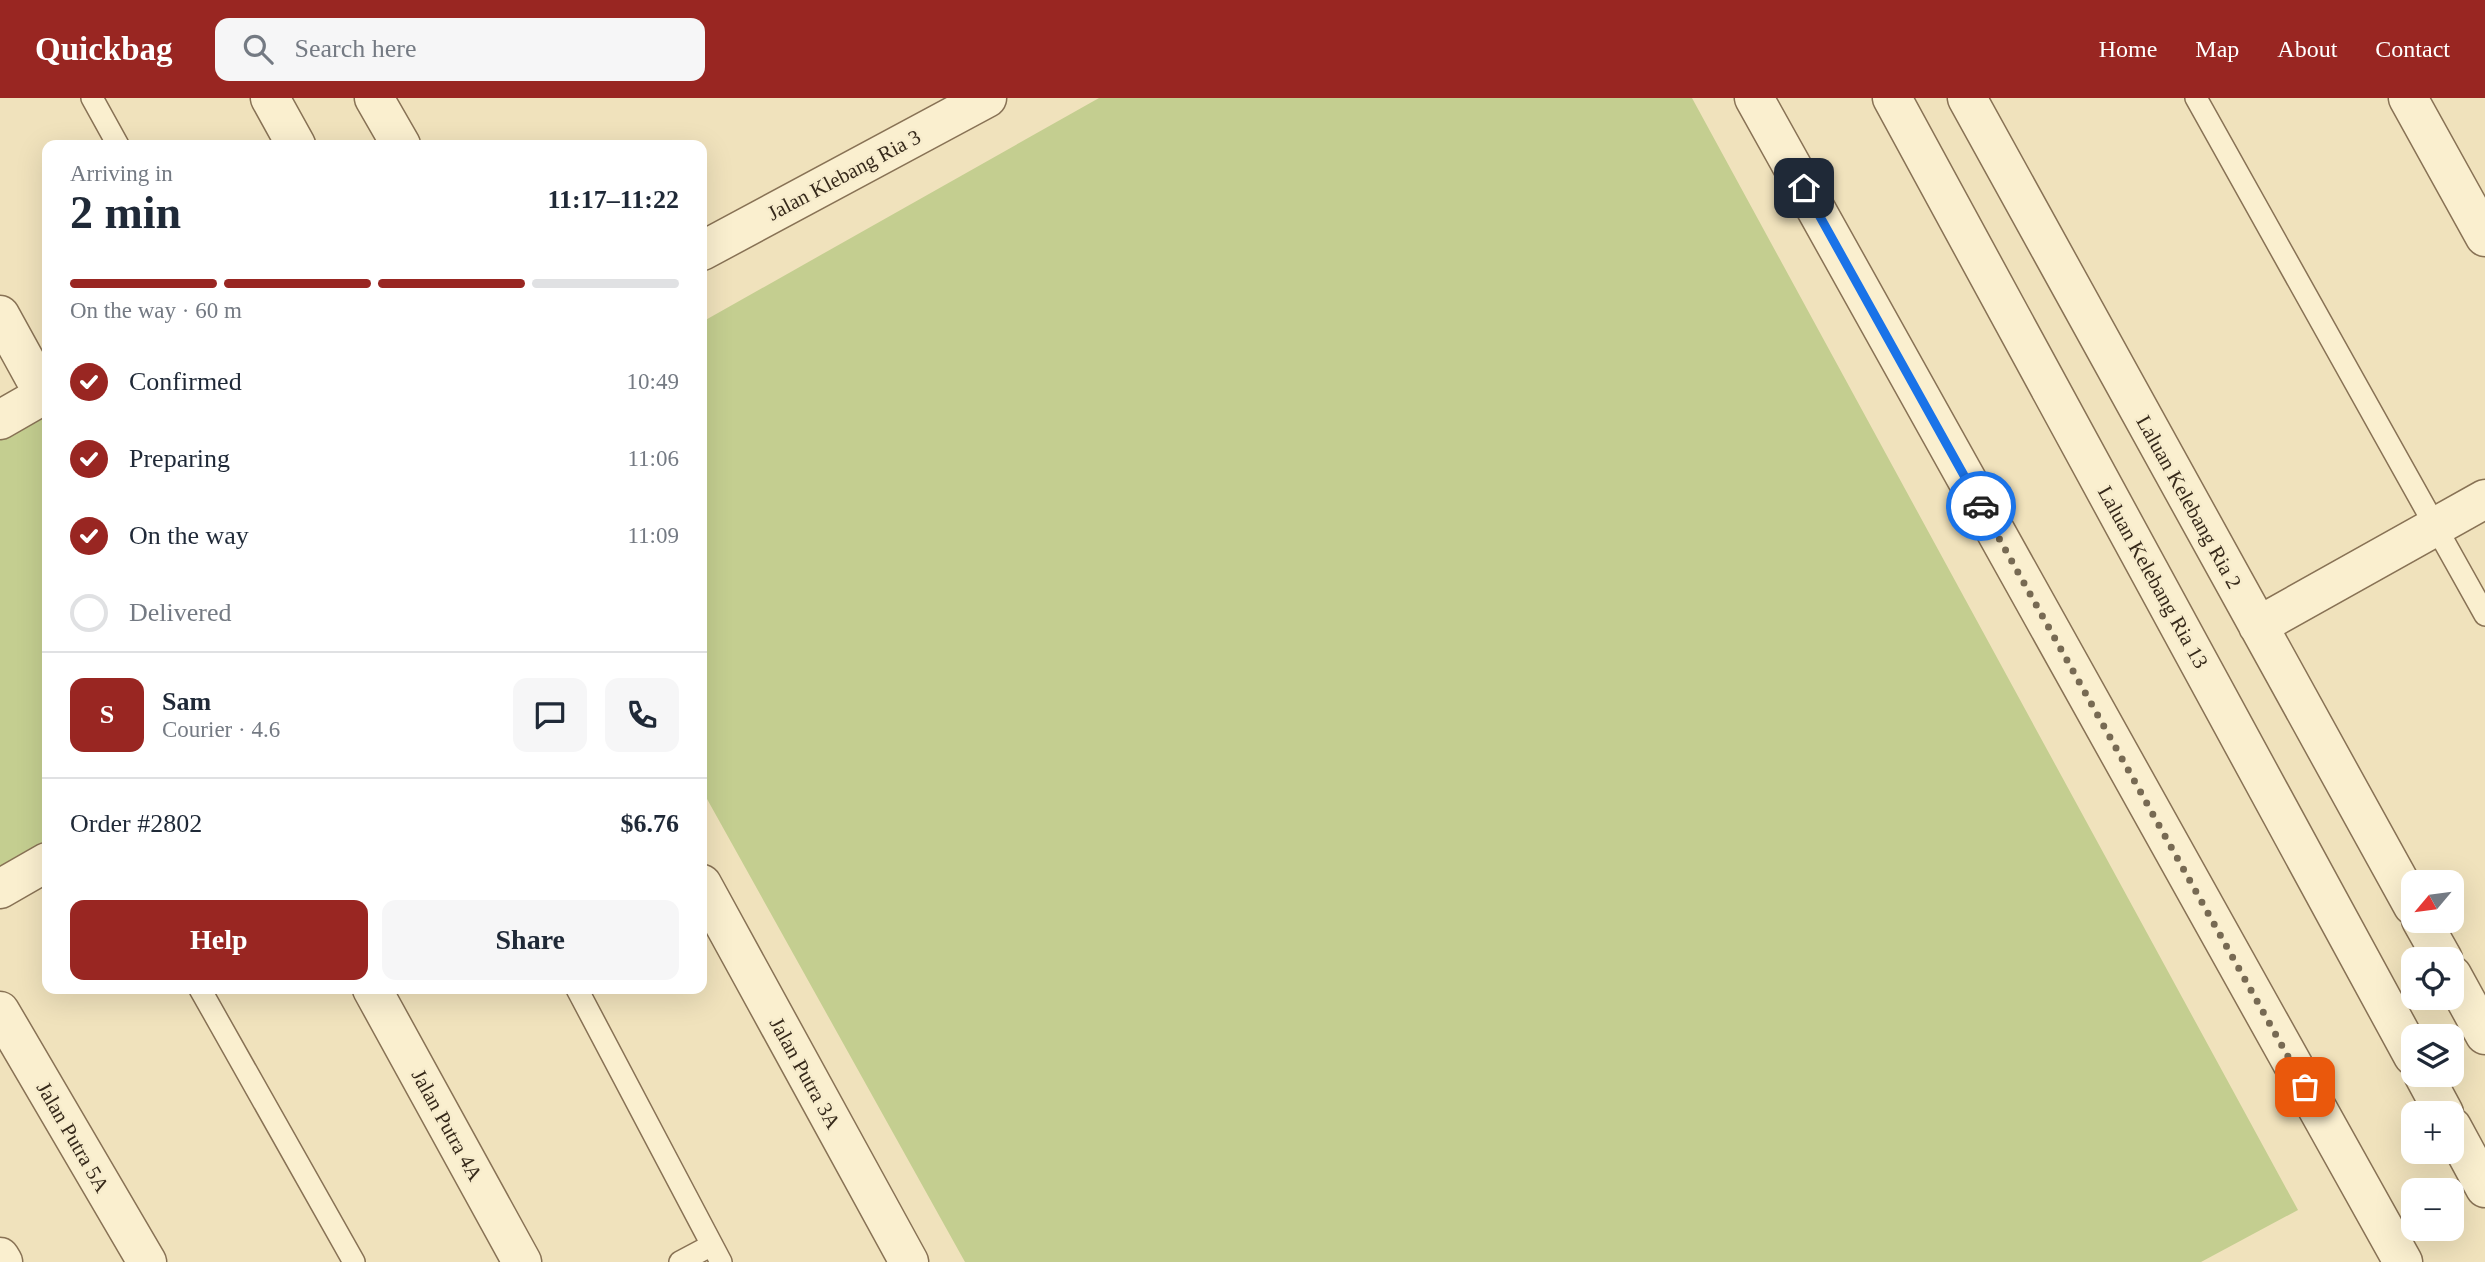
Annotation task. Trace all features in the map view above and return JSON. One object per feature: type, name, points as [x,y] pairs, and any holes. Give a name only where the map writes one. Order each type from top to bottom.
[{"type":"street","points":[[270,98],[293,140]]},
{"type":"street","points":[[374,98],[398,140]]},
{"type":"street","name":"Jalan Klebang Ria 3","points":[[707,248],[987,98]]},
{"type":"street","points":[[1754,98],[2398,1260]]},
{"type":"street","name":"Laluan Kelebang Ria 13","points":[[1892,98],[2401,1034]]},
{"type":"street","name":"Laluan Kelebang Ria 2","points":[[1967,98],[2401,884]]},
{"type":"street","points":[[2408,98],[2485,237]]},
{"type":"street","points":[[0,315],[42,387]]},
{"type":"street","points":[[0,420],[42,396]]},
{"type":"street","points":[[2258,626],[2485,499]]},
{"type":"street","points":[[0,889],[42,865]]},
{"type":"street","name":"Jalan Putra 3A","points":[[707,893],[909,1262]]},
{"type":"street","name":"Jalan Putra 4A","points":[[375,994],[522,1262]]},
{"type":"street","points":[[2464,997],[2485,1035]]},
{"type":"street","name":"Jalan Putra 5A","points":[[0,1011],[147,1262]]},
{"type":"street","points":[[2464,1149],[2485,1188]]},
{"type":"street","points":[[0,1257],[3,1262]]},
{"type":"lane","points":[[92,98],[115,140]]},
{"type":"lane","points":[[2196,98],[2485,615]]},
{"type":"lane","points":[[203,994],[354,1262]]},
{"type":"lane","points":[[580,994],[717,1253],[680,1262]]},
{"type":"green space","points":[[1099,98],[1692,98],[2298,1210],[2201,1262],[965,1262],[707,799],[707,319]]},
{"type":"green space","points":[[42,396],[42,865],[0,889],[0,420]]},
{"type":"way so far","points":[[1981,506],[2305,1087]]},
{"type":"route","points":[[1804,188],[1981,506]]}]
